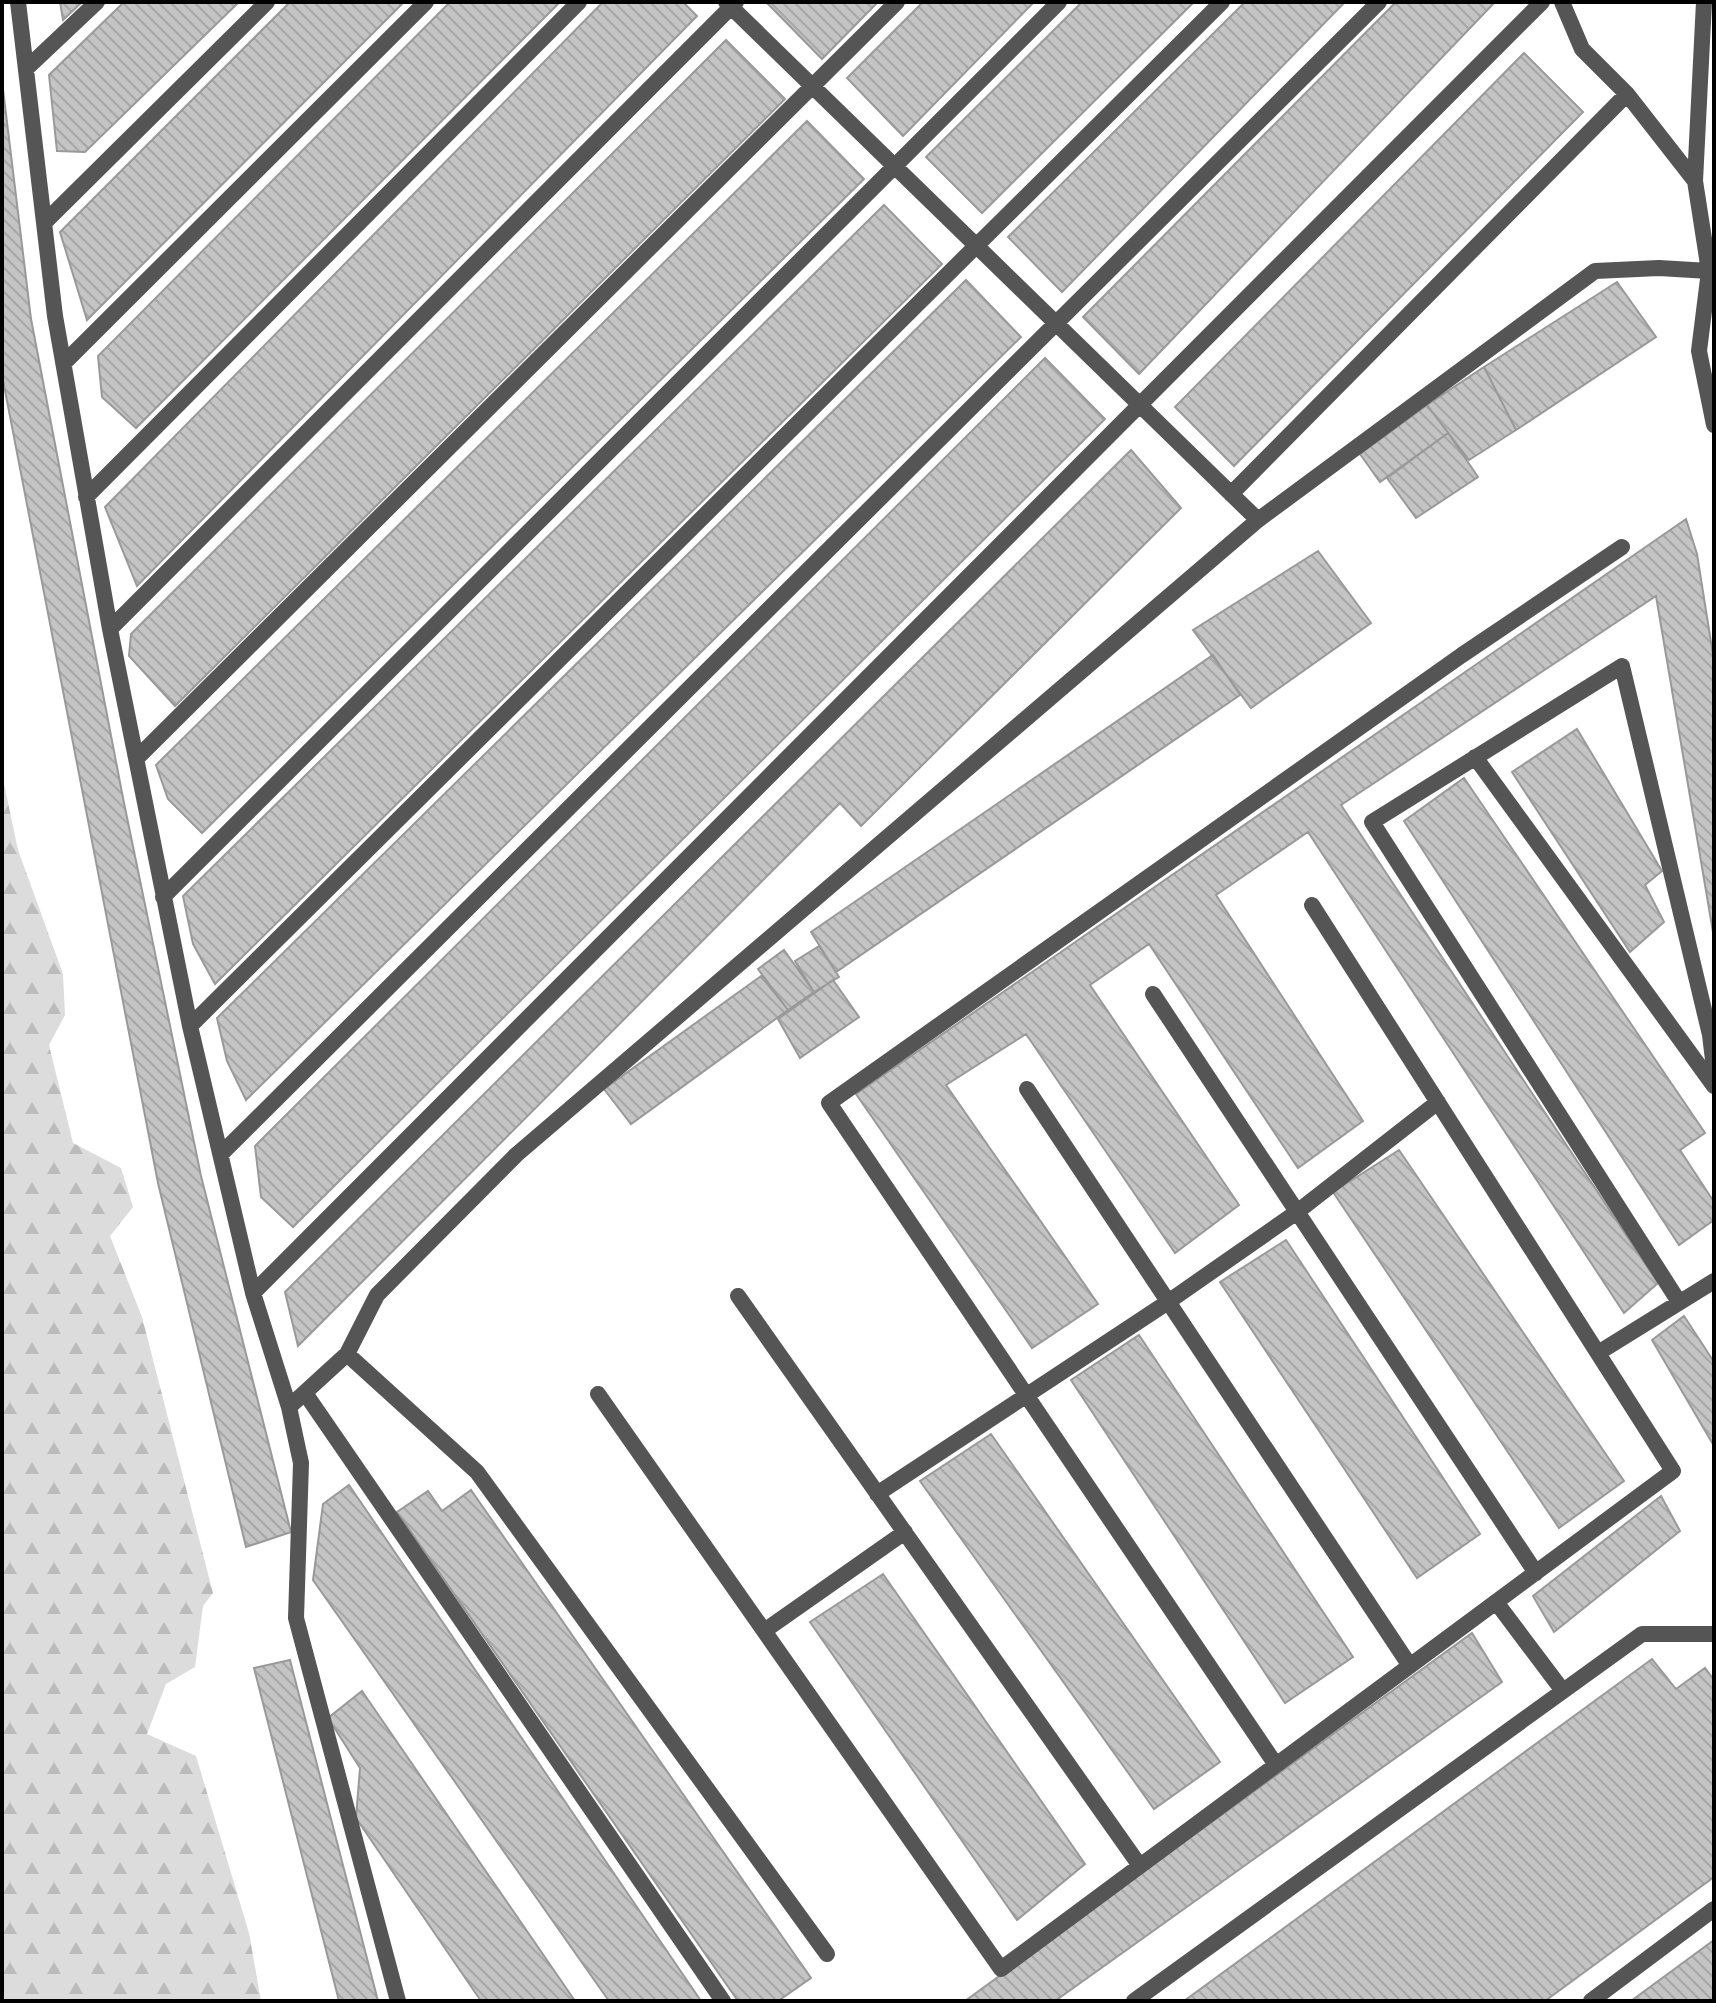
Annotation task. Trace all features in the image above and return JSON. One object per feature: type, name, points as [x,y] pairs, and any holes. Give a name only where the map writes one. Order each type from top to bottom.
[{"type":"lane","points":[[18,2],[64,363],[110,629],[190,1026],[253,1293],[289,1407],[301,1463],[296,1618],[398,2001]]},
{"type":"lane","points":[[27,68],[97,2]]},
{"type":"lane","points":[[44,223],[267,2]]},
{"type":"lane","points":[[64,363],[426,2]]},
{"type":"lane","points":[[86,497],[579,2]]},
{"type":"lane","points":[[138,757],[897,2]]},
{"type":"lane","points":[[163,897],[1059,2]]},
{"type":"lane","points":[[190,1026],[1222,2]]},
{"type":"lane","points":[[221,1154],[1379,2]]},
{"type":"lane","points":[[253,1293],[1542,2]]},
{"type":"lane","points":[[1562,2],[1582,49],[1627,94],[1695,181]]},
{"type":"lane","points":[[1704,2],[1695,181],[1712,275],[1699,351],[1714,425]]},
{"type":"lane","points":[[110,629],[731,4],[1258,520]]},
{"type":"lane","points":[[1231,494],[1627,94]]},
{"type":"lane","points":[[289,1407],[347,1354],[377,1295],[516,1155],[1258,520],[1595,271],[1659,268],[1712,275]]},
{"type":"lane","points":[[1276,1765],[829,1103],[1449,664],[1622,547]]},
{"type":"lane","points":[[1679,1302],[1372,822],[1622,666],[1710,1035],[1714,1068]]},
{"type":"lane","points":[[1475,757],[1714,1086]]},
{"type":"lane","points":[[598,1394],[1001,1969],[1673,1471],[1312,905]]},
{"type":"lane","points":[[1153,994],[1536,1573]]},
{"type":"lane","points":[[1027,1089],[1410,1666]]},
{"type":"lane","points":[[877,1494],[1168,1302],[1297,1212],[1438,1102]]},
{"type":"lane","points":[[1598,1353],[1714,1281]]},
{"type":"lane","points":[[738,1296],[1140,1866]]},
{"type":"lane","points":[[347,1354],[477,1472],[827,1954]]},
{"type":"lane","points":[[305,1393],[723,2001]]},
{"type":"lane","points":[[764,1631],[905,1532]]},
{"type":"lane","points":[[1496,1602],[1563,1691]]},
{"type":"lane","points":[[1134,2001],[1642,1634],[1714,1634]]},
{"type":"lane","points":[[1591,2001],[1714,1909]]},
{"type":"green space","points":[[2,774],[18,850],[63,974],[65,1015],[49,1045],[73,1143],[121,1168],[133,1207],[110,1236],[142,1317],[213,1593],[203,1606],[195,1667],[166,1684],[147,1734],[196,1756],[249,1933],[261,2001],[2,2001]]},
{"type":"building","points":[[60,2],[82,2],[63,20]]},
{"type":"building","points":[[124,2],[239,2],[85,152],[57,151],[49,75]]},
{"type":"building","points":[[290,2],[404,2],[87,320],[60,232]]},
{"type":"building","points":[[450,2],[560,2],[136,428],[102,397],[98,356]]},
{"type":"building","points":[[603,2],[683,2],[697,16],[137,586],[105,507]]},
{"type":"building","points":[[766,2],[878,2],[822,59]]},
{"type":"building","points":[[923,2],[1034,2],[903,136],[847,78]]},
{"type":"building","points":[[1082,2],[1194,2],[982,213],[926,157]]},
{"type":"building","points":[[1245,2],[1345,2],[1062,292],[1008,237]]},
{"type":"building","points":[[1396,2],[1495,2],[1139,374],[1083,317]]},
{"type":"building","points":[[726,40],[785,99],[175,706],[129,656],[131,634]]},
{"type":"building","points":[[1524,53],[1583,112],[1234,466],[1175,407]]},
{"type":"building","points":[[2,81],[31,319],[123,798],[201,1176],[291,1532],[246,1547],[158,1183],[2,375]]},
{"type":"building","points":[[807,121],[864,179],[202,833],[168,799],[156,765]]},
{"type":"building","points":[[884,205],[942,264],[215,984],[193,944],[183,896]]},
{"type":"building","points":[[966,280],[1021,337],[246,1100],[227,1061],[217,1018]]},
{"type":"building","points":[[1617,282],[1656,337],[1516,430],[1484,367]]},
{"type":"building","points":[[1045,358],[1105,419],[293,1227],[261,1197],[255,1146]]},
{"type":"building","points":[[1484,367],[1516,430],[1469,460],[1427,405]]},
{"type":"building","points":[[1427,405],[1448,433],[1380,482],[1360,454]]},
{"type":"building","points":[[1448,433],[1478,477],[1416,518],[1387,478]]},
{"type":"building","points":[[1131,450],[1181,508],[861,826],[840,803],[298,1346],[285,1292]]},
{"type":"building","points":[[1686,519],[1697,554],[1714,661],[1714,938],[1656,596],[1341,805],[1658,1283],[1624,1313],[1308,832],[1216,895],[1363,1121],[1298,1168],[1149,944],[1090,985],[1239,1205],[1175,1253],[1026,1034],[946,1085],[1098,1304],[1032,1348],[856,1094]]},
{"type":"building","points":[[1318,551],[1371,623],[1251,708],[1193,630]]},
{"type":"building","points":[[1213,655],[1240,695],[836,972],[811,932]]},
{"type":"building","points":[[1577,729],[1662,871],[1645,885],[1664,922],[1630,952],[1512,772]]},
{"type":"building","points":[[1464,778],[1705,1133],[1680,1150],[1714,1202],[1714,1220],[1679,1245],[1404,821]]},
{"type":"building","points":[[819,946],[839,977],[814,992],[795,961]]},
{"type":"building","points":[[784,950],[814,992],[788,1010],[758,969]]},
{"type":"building","points":[[761,976],[788,1010],[631,1124],[604,1089]]},
{"type":"building","points":[[833,980],[859,1017],[800,1058],[778,1019]]},
{"type":"building","points":[[1399,1150],[1624,1481],[1559,1528],[1333,1192]]},
{"type":"building","points":[[1286,1240],[1480,1534],[1417,1578],[1220,1282]]},
{"type":"building","points":[[1684,1316],[1714,1362],[1714,1446],[1652,1340]]},
{"type":"building","points":[[1139,1335],[1353,1657],[1285,1703],[1071,1380]]},
{"type":"building","points":[[991,1434],[1220,1762],[1154,1809],[920,1481]]},
{"type":"building","points":[[349,1485],[701,2001],[609,2001],[313,1580],[323,1504]]},
{"type":"building","points":[[471,1490],[811,1978],[778,2001],[738,2001],[397,1512],[428,1491],[442,1511]]},
{"type":"building","points":[[1661,1496],[1680,1531],[1554,1632],[1533,1596]]},
{"type":"building","points":[[883,1574],[1085,1864],[1017,1920],[810,1622]]},
{"type":"building","points":[[1472,1633],[1502,1682],[1055,2001],[965,2001]]},
{"type":"building","points":[[1652,1659],[1676,1689],[1705,1668],[1714,1680],[1714,1877],[1545,2001],[1184,2001]]},
{"type":"building","points":[[290,1660],[378,2001],[339,2001],[254,1668]]},
{"type":"building","points":[[362,1691],[575,2001],[481,2001],[356,1818],[360,1768],[328,1718]]},
{"type":"building","points":[[1714,1940],[1714,2001],[1631,2001]]}]
